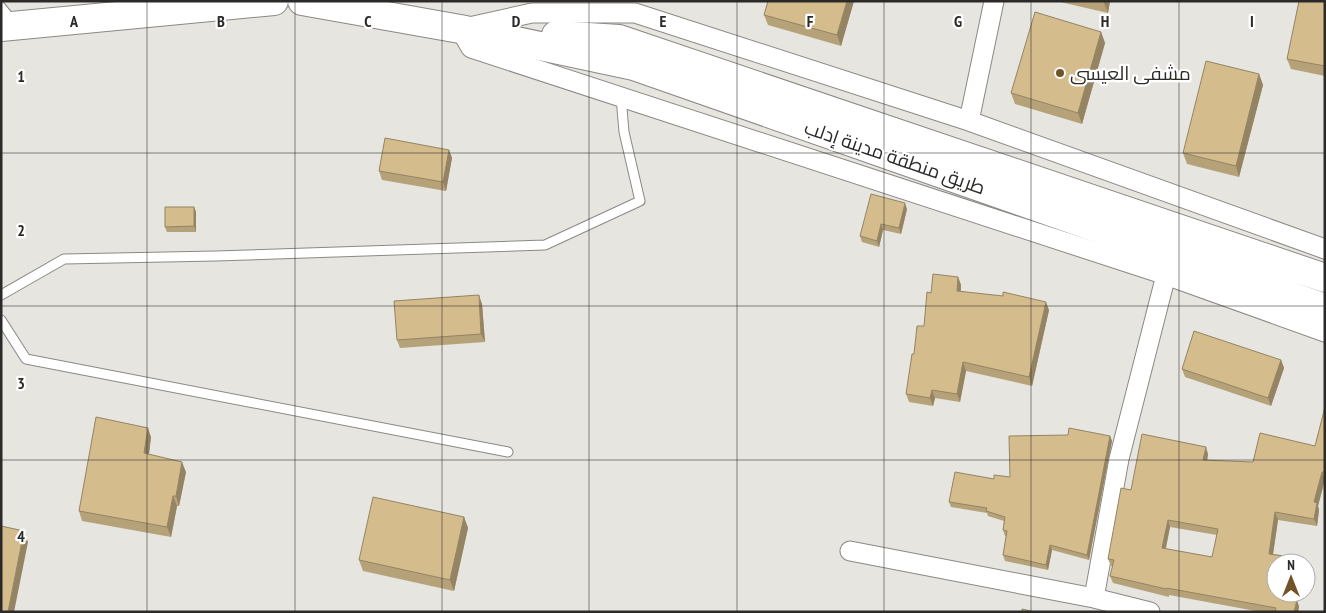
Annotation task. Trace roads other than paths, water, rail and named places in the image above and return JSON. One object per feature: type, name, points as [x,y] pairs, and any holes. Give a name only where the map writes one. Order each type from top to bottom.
[{"type":"main road","points":[[6,20],[274,1]]},
{"type":"main road","name":"طريق منطقة مدينة إدلب","points":[[302,1],[460,29],[634,66],[1325,308]]},
{"type":"main road","name":"طريق منطقة مدينة إدلب","points":[[460,29],[619,39],[1325,278]]},
{"type":"street","points":[[969,121],[994,1]]},
{"type":"street","points":[[1325,249],[969,121],[636,7],[532,13],[460,29],[471,48],[1166,275],[1325,332]]},
{"type":"street","points":[[1094,598],[1119,459],[1166,275]]},
{"type":"street","points":[[850,551],[1094,598],[1150,612]]},
{"type":"lane","points":[[1,295],[64,259],[226,256],[545,245],[640,201],[624,132],[621,96]]},
{"type":"lane","points":[[1,320],[26,359],[508,452]]},
{"type":"place","name":"مشفى العيسى","points":[[1060,73]]}]
